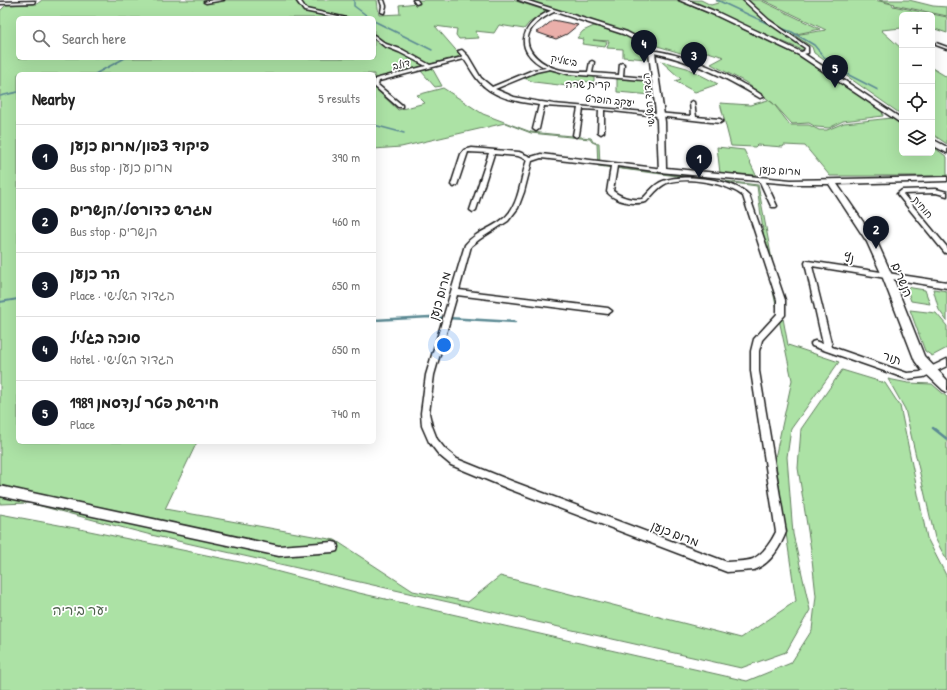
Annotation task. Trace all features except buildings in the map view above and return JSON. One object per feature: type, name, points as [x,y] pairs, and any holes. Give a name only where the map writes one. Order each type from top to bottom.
[{"type":"main road","points":[[682,0],[717,14],[801,54],[899,120]]},
{"type":"main road","points":[[935,143],[947,151]]},
{"type":"street","points":[[1,3],[9,0]]},
{"type":"street","points":[[206,2],[222,0]]},
{"type":"street","points":[[298,0],[305,10],[335,16]]},
{"type":"street","points":[[382,0],[384,6],[383,12]]},
{"type":"street","points":[[520,0],[632,35],[644,43],[651,51],[664,53],[705,67],[762,97]]},
{"type":"street","points":[[745,0],[768,21],[807,48],[806,52],[801,54]]},
{"type":"street","points":[[1,3],[34,2]]},
{"type":"street","name":"ביאליק","points":[[553,11],[534,22],[528,31],[526,38],[528,49],[535,59],[551,68],[590,74],[656,80]]},
{"type":"street","points":[[376,38],[385,45],[401,51],[429,66]]},
{"type":"street","points":[[936,44],[947,48]]},
{"type":"street","name":"יעקב הופרט","points":[[460,51],[466,57],[474,73],[483,82],[492,89],[512,99],[660,114]]},
{"type":"street","name":"הגדוד השלישי","points":[[651,51],[660,114],[662,170]]},
{"type":"street","name":"דולב","points":[[376,82],[383,78],[466,57]]},
{"type":"street","points":[[590,74],[592,62]]},
{"type":"street","points":[[621,77],[622,64]]},
{"type":"street","points":[[492,89],[535,71],[551,68]]},
{"type":"street","name":"דולב","points":[[376,84],[400,106]]},
{"type":"street","points":[[692,102],[694,118]]},
{"type":"street","points":[[536,129],[542,103]]},
{"type":"street","points":[[576,135],[582,106]]},
{"type":"street","points":[[600,132],[602,109]]},
{"type":"street","points":[[660,114],[720,121]]},
{"type":"street","points":[[454,185],[466,151],[492,151],[520,154],[530,159]]},
{"type":"street","points":[[473,210],[492,151]]},
{"type":"street","name":"מרום כנען","points":[[614,164],[610,192],[619,198],[638,202],[644,201],[657,186],[662,183],[670,180],[681,179],[729,186],[742,191],[746,195],[781,300],[780,315],[758,339],[755,351],[755,371],[781,532],[776,543],[765,557],[754,565],[727,567],[512,486],[454,462],[442,452],[434,442],[425,412],[430,375],[468,245],[476,237],[505,221],[514,212],[530,159],[541,156],[762,180],[831,182],[947,179]]},
{"type":"street","points":[[762,180],[774,206]]},
{"type":"street","name":"הנשרים","points":[[831,182],[872,242],[919,358],[930,372],[947,387]]},
{"type":"street","name":"חוחית","points":[[947,194],[936,191],[902,192],[900,194],[947,251]]},
{"type":"street","name":"נץ","points":[[828,348],[808,263],[947,284]]},
{"type":"street","points":[[454,292],[608,311]]},
{"type":"street","name":"תור","points":[[815,344],[907,376],[921,375],[930,372],[947,362]]},
{"type":"street","points":[[0,491],[279,551],[333,547]]},
{"type":"green space","points":[[42,0],[377,0],[379,15],[400,14],[399,5],[417,3],[415,0],[513,0],[547,11],[529,23],[524,29],[499,25],[494,33],[475,31],[479,38],[459,39],[456,35],[457,29],[435,26],[461,56],[376,78],[376,72],[16,72],[16,444],[196,444],[165,509],[335,540],[413,591],[468,602],[500,576],[741,638],[796,601],[775,458],[792,380],[768,268],[757,186],[598,166],[597,144],[592,142],[590,139],[531,133],[505,123],[401,147],[376,149],[376,89],[398,110],[425,103],[417,95],[443,88],[483,114],[531,132],[591,138],[593,142],[599,143],[600,166],[758,185],[788,345],[839,362],[791,429],[787,457],[793,534],[810,610],[786,652],[741,668],[151,535],[29,503],[0,504],[0,11],[6,5],[37,4]]},
{"type":"green space","points":[[527,0],[677,0],[713,15],[799,56],[882,111],[883,116],[843,121],[829,128],[816,127],[809,123],[792,124],[774,104],[745,82],[711,64],[724,57],[708,52],[694,57],[654,45],[638,36]]},
{"type":"green space","points":[[688,0],[701,0],[711,5],[718,3],[716,0],[760,0],[820,29],[792,35],[808,48],[802,50]]},
{"type":"green space","points":[[763,0],[875,0],[892,4],[893,6],[922,12],[899,12],[899,28],[881,30],[899,46],[899,113],[814,53],[812,47],[794,35],[826,30]]},
{"type":"green space","points":[[879,0],[909,0],[933,6],[947,7],[947,16],[935,14],[935,12],[928,12],[894,5],[895,4]]},
{"type":"green space","points":[[935,15],[947,17],[947,33],[935,29]]},
{"type":"green space","points":[[594,26],[619,33],[635,40],[645,51],[647,59],[623,57],[623,49],[607,48],[609,41],[593,40],[607,42],[605,47],[582,44],[584,39],[577,38],[583,31]]},
{"type":"green space","points":[[661,61],[687,68],[718,84],[695,92],[675,81],[681,79]]},
{"type":"green space","points":[[432,68],[442,86],[435,87],[421,71]]},
{"type":"green space","points":[[547,70],[594,76],[594,82],[576,81],[576,87],[534,82],[524,78],[536,72]]},
{"type":"green space","points":[[935,70],[947,77],[947,144],[935,136]]},
{"type":"green space","points":[[617,78],[651,81],[652,95],[617,92]]},
{"type":"green space","points":[[768,100],[773,103],[790,125],[809,125],[819,130],[827,130],[844,123],[892,118],[899,123],[899,156],[935,156],[935,148],[947,157],[947,176],[830,176],[805,146],[731,146],[720,103],[750,105]]},
{"type":"green space","points":[[717,147],[744,150],[756,175],[720,173]]},
{"type":"green space","points":[[906,287],[925,290],[930,304],[911,301]]},
{"type":"green space","points":[[933,289],[947,291],[947,321],[939,310]]},
{"type":"green space","points":[[910,310],[936,313],[947,326],[947,348],[932,356],[925,351]]},
{"type":"green space","name":"יער ביריה","points":[[842,370],[885,383],[900,406],[927,538],[947,577],[947,690],[0,690],[0,514],[245,563],[359,593],[747,681],[791,663],[812,630],[816,596],[811,550],[798,468],[801,429]]},
{"type":"green space","points":[[888,379],[908,383],[932,384],[947,397],[947,561],[935,538],[905,409]]},
{"type":"waterway","points":[[354,0],[354,6],[367,16]]},
{"type":"waterway","points":[[717,0],[773,26]]},
{"type":"waterway","points":[[376,22],[432,50]]},
{"type":"waterway","points":[[778,27],[792,32],[814,45],[824,57],[845,73],[878,90]]},
{"type":"waterway","points":[[99,72],[121,60]]},
{"type":"waterway","points":[[0,96],[16,92]]},
{"type":"waterway","points":[[376,126],[404,133]]},
{"type":"waterway","points":[[0,302],[16,299]]},
{"type":"waterway","points":[[376,320],[430,317],[515,322]]},
{"type":"waterway","points":[[933,428],[947,439]]},
{"type":"place","name":"סוכה בגליל","points":[[644,63]]},
{"type":"place","name":"הר כנען","points":[[694,75]]},
{"type":"place","name":"חירשת פטר לנדסמן 1989","points":[[835,88]]},
{"type":"place","name":"פיקוד צפון/מרום כנען","points":[[699,178]]},
{"type":"place","name":"מגרש כדורסל/הנשרים","points":[[876,249]]},
{"type":"district","name":"קרית שרה","points":[[588,84]]}]
